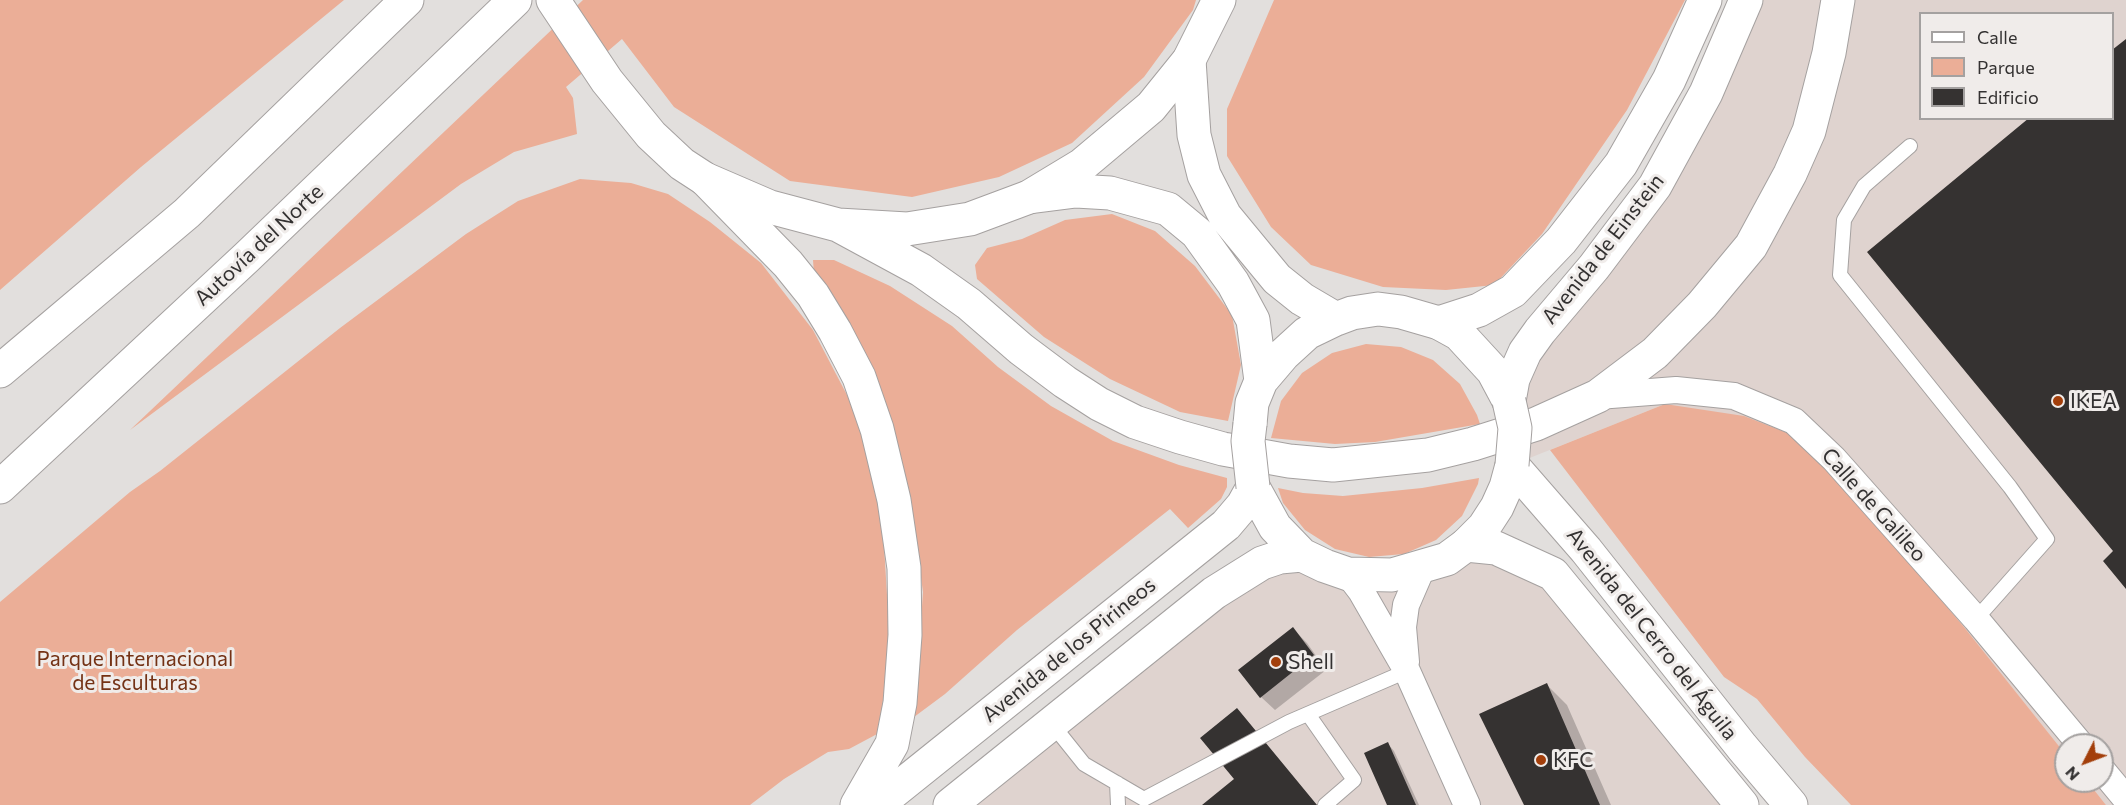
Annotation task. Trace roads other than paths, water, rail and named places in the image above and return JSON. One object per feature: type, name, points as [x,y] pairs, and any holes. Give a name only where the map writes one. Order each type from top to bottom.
[{"type":"main road","points":[[0,371],[187,213],[407,0]]},
{"type":"main road","name":"Autovía del Norte","points":[[0,487],[247,257],[515,0]]},
{"type":"main road","points":[[553,0],[607,81],[651,135],[682,164],[705,179],[770,207],[838,225],[907,229],[970,219],[1029,197],[1082,165],[1151,107],[1189,60],[1219,0]]},
{"type":"main road","name":"Avenida de Einstein","points":[[1439,323],[1479,310],[1513,291],[1561,241],[1620,164],[1669,80],[1705,0]]},
{"type":"main road","name":"Avenida de Einstein","points":[[1509,401],[1513,379],[1525,352],[1594,267],[1655,186],[1706,93],[1746,0]]},
{"type":"main road","points":[[838,225],[921,270],[969,304],[1020,349],[1065,382],[1099,404],[1135,422],[1180,438],[1223,449],[1289,461],[1333,465],[1379,462],[1428,455],[1473,444],[1536,424],[1598,396],[1655,353],[1702,305],[1751,246],[1790,174],[1809,131],[1829,53],[1838,0]]},
{"type":"main road","points":[[1189,60],[1194,135],[1204,175],[1225,216],[1277,279],[1302,299],[1336,319]]},
{"type":"main road","points":[[705,179],[788,264],[813,295],[860,377],[877,429],[894,500],[904,568],[905,634],[900,703],[892,744],[857,805]]},
{"type":"main road","points":[[1029,197],[1076,191],[1110,193],[1168,209],[1197,233],[1233,283],[1253,320],[1262,381]]},
{"type":"main road","points":[[1378,309],[1401,312],[1439,323],[1459,334],[1477,351],[1493,371],[1509,401],[1515,429],[1512,465],[1497,507],[1484,527],[1466,545],[1447,559],[1422,568],[1392,575],[1348,574],[1302,555],[1275,526],[1252,487],[1248,441],[1252,403],[1262,381],[1284,354],[1307,333],[1352,313],[1378,309]]},
{"type":"main road","name":"Avenida del Cerro del Águila","points":[[1512,465],[1586,550],[1742,747],[1791,805]]},
{"type":"main road","name":"Avenida de los Pirineos","points":[[877,805],[1226,525],[1243,506],[1252,487]]},
{"type":"main road","name":"Avenida del Cerro del Águila","points":[[1466,545],[1496,548],[1553,574],[1742,805]]},
{"type":"main road","points":[[950,805],[1205,601],[1243,574],[1262,563],[1280,557],[1302,555]]},
{"type":"street","name":"Calle de Galileo","points":[[1598,396],[1676,390],[1734,396],[1794,421],[1834,459],[1976,619],[2071,733]]},
{"type":"street","points":[[1407,671],[1402,627],[1406,605],[1422,568]]},
{"type":"street","points":[[1348,574],[1361,591],[1407,671],[1467,805]]},
{"type":"street","points":[[2114,784],[2126,799]]},
{"type":"lane","points":[[1910,146],[1864,186],[1844,220],[1840,275],[2010,487],[2047,539],[1976,619]]},
{"type":"lane","points":[[1052,724],[1084,764],[1144,799],[1308,714],[1407,671]]},
{"type":"lane","points":[[1308,714],[1354,780],[1324,805]]},
{"type":"lane","points":[[1117,783],[1118,805]]},
{"type":"place","name":"IKEA","points":[[2058,401]]},
{"type":"place","name":"Shell","points":[[1276,662]]},
{"type":"place","name":"KFC","points":[[1541,760]]},
{"type":"park label","name":"Parque Internacional de Esculturas","points":[[135,671]]}]
